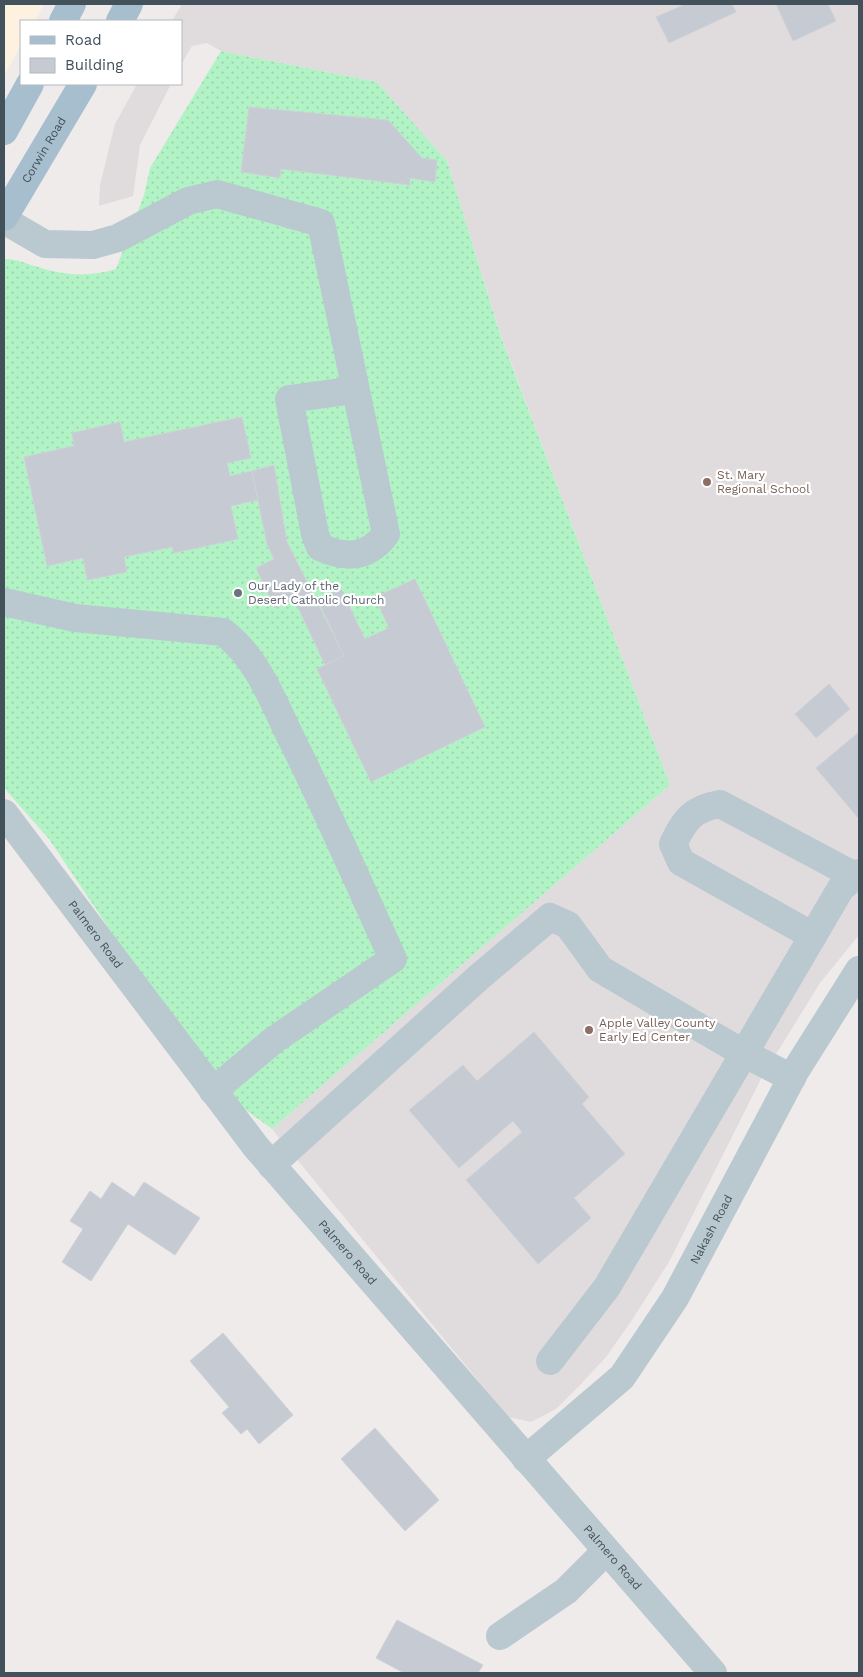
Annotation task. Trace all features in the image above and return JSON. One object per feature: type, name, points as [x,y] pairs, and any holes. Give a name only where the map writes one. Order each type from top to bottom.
[{"type":"main road","points":[[64,20],[72,4]]},
{"type":"main road","points":[[121,20],[129,4]]},
{"type":"main road","points":[[4,130],[29,85]]},
{"type":"main road","name":"Corwin Road","points":[[4,218],[82,85]]},
{"type":"street","points":[[4,218],[46,244],[93,245],[118,238],[188,201],[217,194],[321,223],[386,534],[377,546],[366,552],[349,555],[332,553],[320,547],[315,534],[289,399],[355,390]]},
{"type":"street","points":[[4,602],[75,618],[224,632],[240,645],[256,668],[313,783],[392,959],[274,1040],[213,1091]]},
{"type":"street","points":[[550,1361],[607,1288],[743,1053],[813,936],[841,888],[857,874],[720,804],[704,807],[684,820],[673,844],[681,862],[813,936]]},
{"type":"street","name":"Palmero Road","points":[[4,813],[213,1091],[272,1165],[713,1673]]},
{"type":"street","points":[[272,1165],[478,978],[550,917],[568,925],[600,969],[743,1053],[792,1078]]},
{"type":"street","name":"Nakash Road","points":[[526,1459],[622,1377],[675,1298],[792,1078],[859,970]]},
{"type":"street","points":[[500,1636],[566,1591],[606,1552]]},
{"type":"shaded area","points":[[4,4],[44,4],[36,20],[20,20],[20,47],[4,76]]},
{"type":"shaded area","points":[[182,4],[859,4],[859,935],[820,983],[762,1077],[669,1262],[632,1320],[606,1357],[581,1384],[556,1409],[531,1422],[508,1417],[272,1129],[670,785],[501,336],[447,161],[377,82],[221,51],[207,43],[192,46],[182,63],[182,20],[173,20]]},
{"type":"shaded area","points":[[136,85],[170,85],[140,145],[133,196],[99,206],[100,185],[115,124]]},
{"type":"green space","points":[[221,51],[377,82],[447,161],[501,337],[670,785],[272,1129],[236,1103],[122,948],[49,839],[4,788],[4,259],[17,260],[68,274],[87,274],[116,269],[144,195],[150,168]]},
{"type":"building","points":[[686,4],[732,4],[736,12],[669,43],[656,17]]},
{"type":"building","points":[[776,4],[828,4],[836,21],[793,41]]},
{"type":"building","points":[[249,107],[388,120],[422,158],[437,160],[435,182],[410,178],[410,185],[281,169],[280,178],[241,172]]},
{"type":"building","points":[[242,417],[251,458],[227,463],[230,476],[252,471],[258,500],[231,506],[238,539],[174,553],[172,547],[124,557],[127,572],[87,580],[83,558],[47,566],[24,457],[74,446],[72,433],[120,422],[124,442]]},
{"type":"building","points":[[274,465],[287,542],[344,656],[325,665],[294,599],[275,608],[256,568],[274,559],[267,544],[252,471]]},
{"type":"building","points":[[415,579],[485,727],[371,782],[317,669],[344,656],[318,600],[341,589],[365,639],[389,628],[375,597]]},
{"type":"building","points":[[829,684],[850,709],[816,738],[795,714]]},
{"type":"building","points":[[859,732],[859,819],[816,768]]},
{"type":"building","points":[[534,1032],[589,1097],[582,1104],[625,1154],[574,1198],[591,1218],[538,1264],[466,1180],[522,1132],[513,1121],[459,1168],[409,1110],[463,1065],[477,1081]]},
{"type":"building","points":[[112,1182],[134,1197],[144,1182],[200,1218],[175,1255],[128,1224],[91,1281],[62,1262],[83,1229],[70,1221],[90,1191],[101,1199]]},
{"type":"building","points":[[223,1333],[293,1415],[259,1444],[247,1429],[241,1434],[222,1413],[229,1407],[190,1361]]},
{"type":"building","points":[[375,1428],[439,1500],[405,1531],[341,1459]]},
{"type":"building","points":[[397,1620],[483,1665],[478,1673],[404,1673],[376,1658]]},
{"type":"place","name":"St. Mary Regional School","points":[[707,482]]},
{"type":"place","name":"Our Lady of the Desert Catholic Church","points":[[238,593]]},
{"type":"place","name":"Apple Valley County Early Ed Center","points":[[589,1030]]}]
